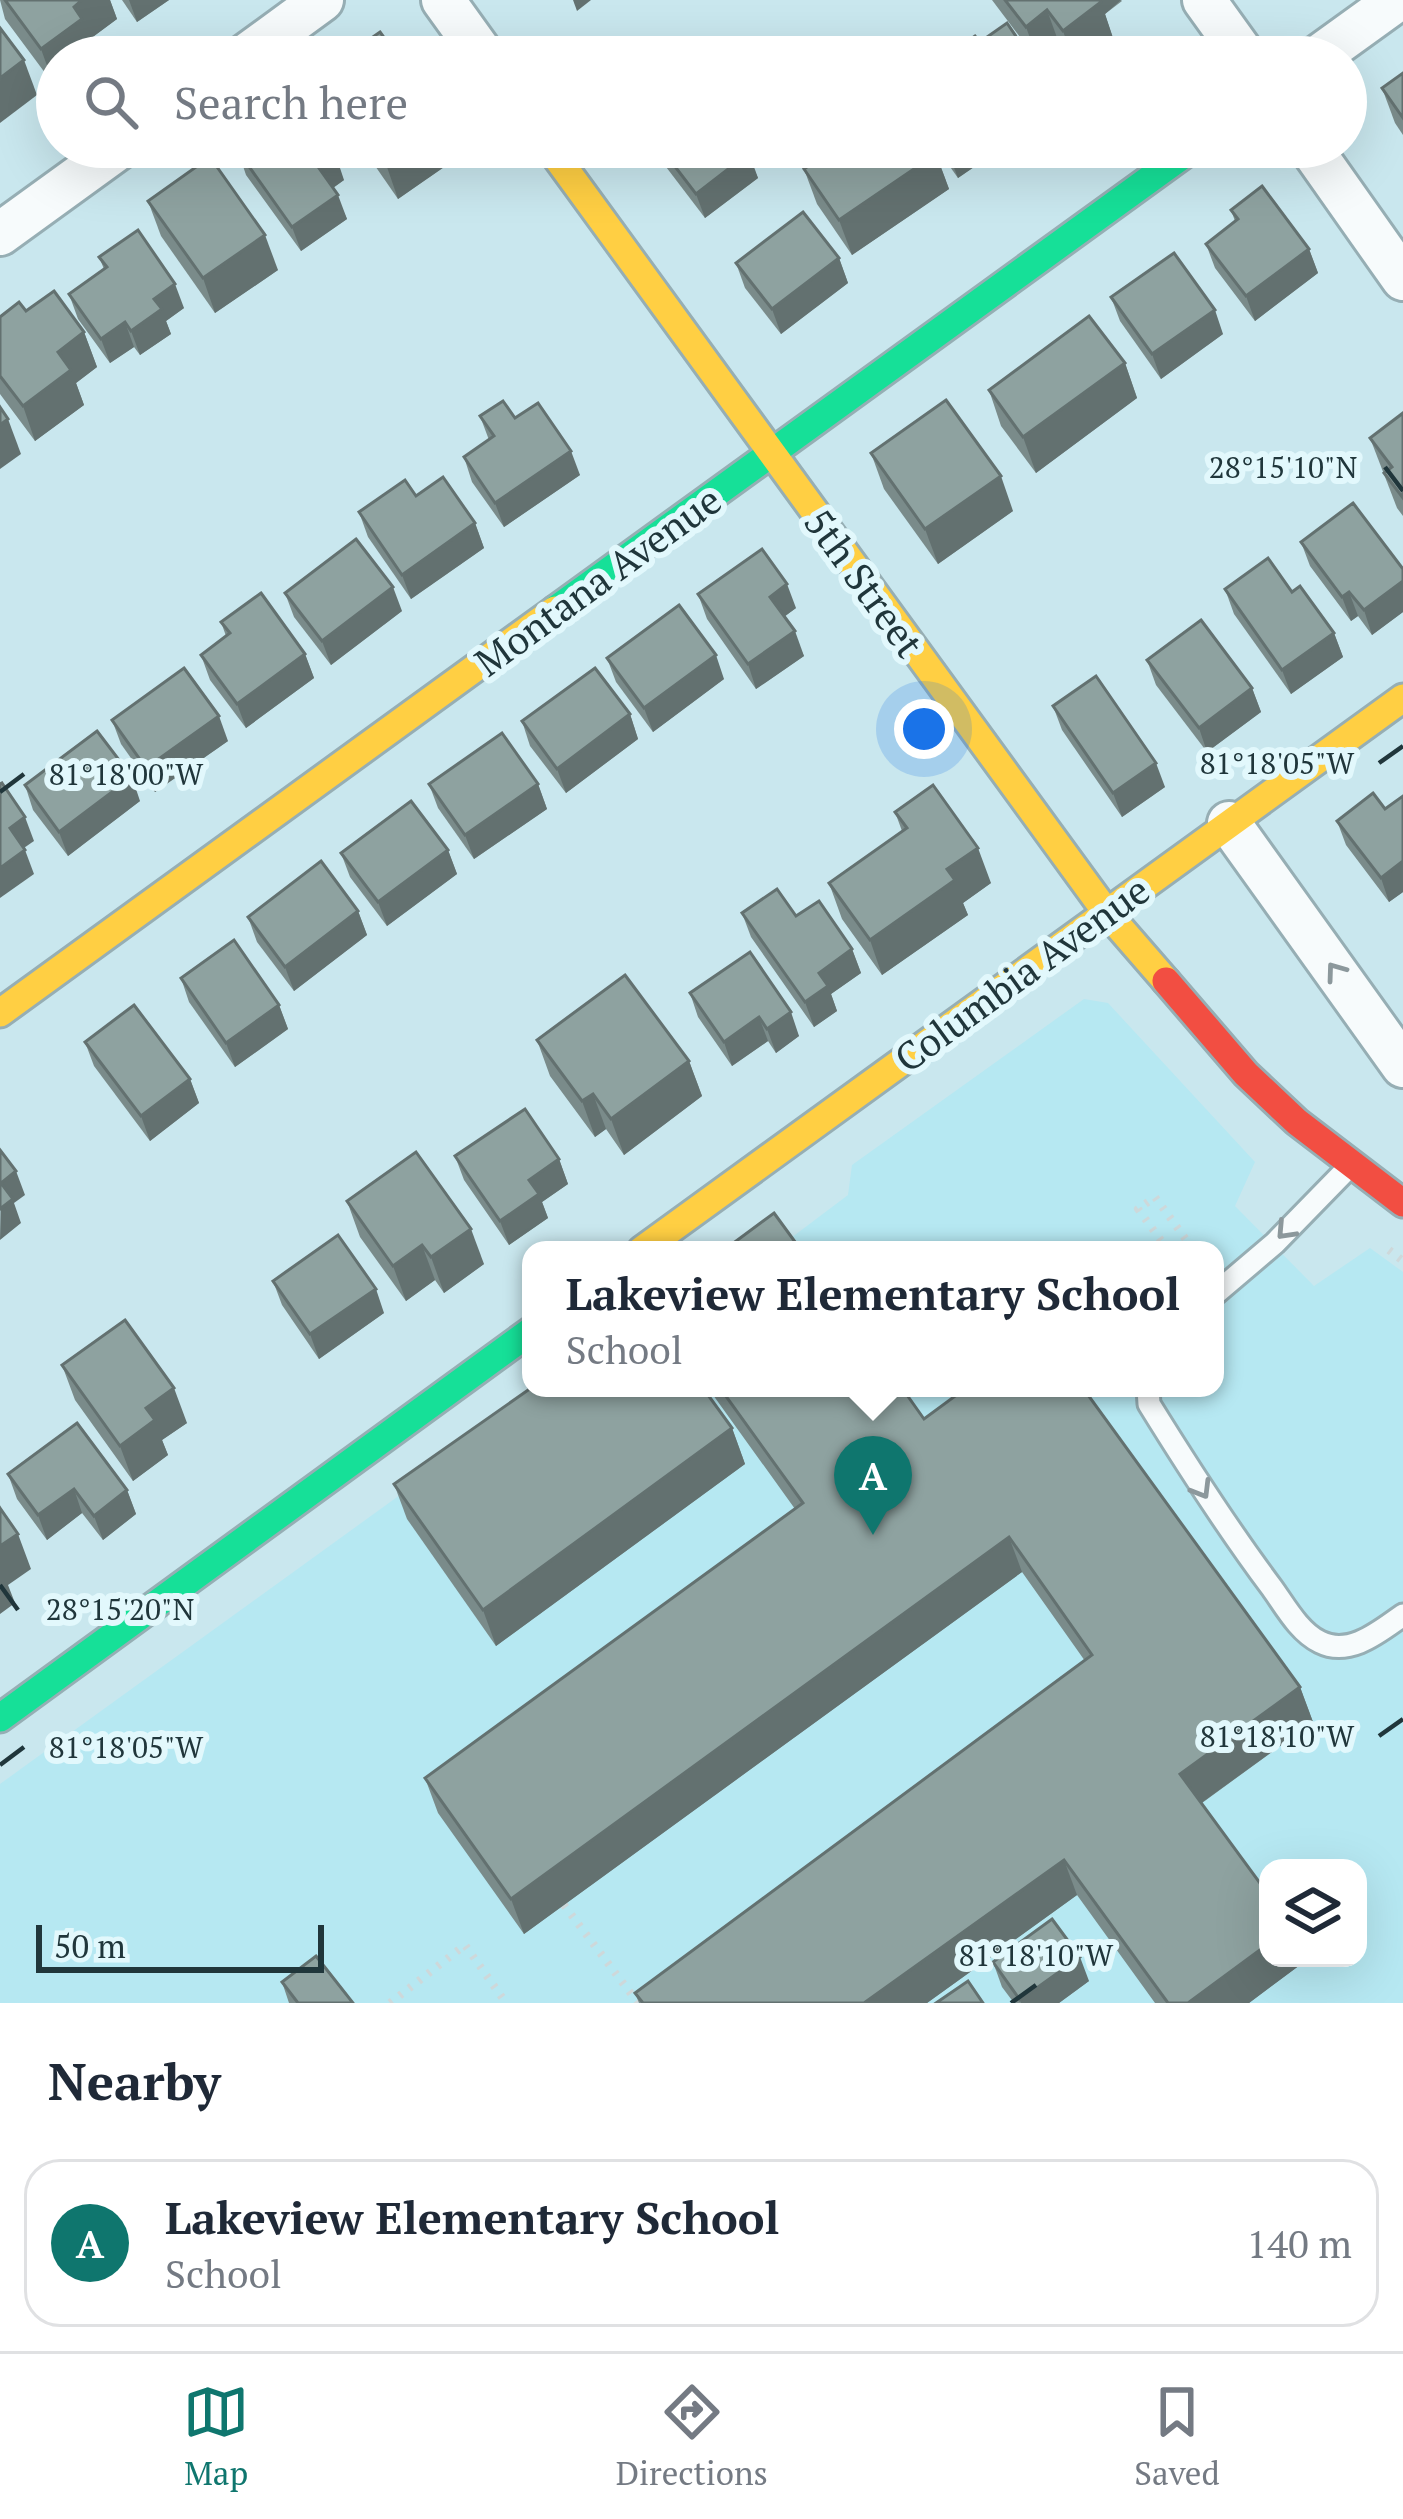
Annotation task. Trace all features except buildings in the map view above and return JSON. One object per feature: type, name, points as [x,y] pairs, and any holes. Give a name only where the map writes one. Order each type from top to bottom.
[{"type":"street","points":[[273,36],[322,0]]},
{"type":"street","points":[[443,0],[469,36]]},
{"type":"street","points":[[1204,0],[1230,36]]},
{"type":"street","points":[[1347,36],[1397,0]]},
{"type":"street","points":[[0,234],[91,168]]},
{"type":"street","name":"5th Street","points":[[564,168],[1107,913],[1246,1073],[1403,1203]]},
{"type":"street","name":"Montana Avenue","points":[[0,1012],[1165,168]]},
{"type":"street","points":[[1325,168],[1403,279]]},
{"type":"street","name":"Columbia Avenue","points":[[654,1241],[1403,698]]},
{"type":"street","points":[[1229,824],[1403,1066]]},
{"type":"street","points":[[0,1718],[522,1338]]},
{"type":"lane","points":[[1224,1286],[1275,1243],[1351,1164]]},
{"type":"lane","points":[[1149,1397],[1216,1513],[1302,1629],[1322,1644],[1343,1646],[1371,1639],[1403,1615]]},
{"type":"path","points":[[1161,1241],[1138,1209],[1155,1197],[1187,1241]]},
{"type":"path","points":[[564,1905],[638,2003]]},
{"type":"path","points":[[390,2003],[465,1945],[506,2003]]},
{"type":"shaded area","points":[[1084,999],[1108,1003],[1255,1162],[1235,1206],[1314,1286],[1370,1248],[1403,1272],[1403,2003],[0,2003],[0,1784],[536,1397],[1224,1397],[1224,1241],[787,1241],[848,1195],[852,1165]]},
{"type":"traffic: fast","points":[[555,610],[1165,168]]},
{"type":"traffic: fast","points":[[0,1718],[522,1338]]},
{"type":"traffic: slow","points":[[564,168],[1107,913],[1166,981]]},
{"type":"traffic: slow","points":[[0,1013],[555,610]]},
{"type":"traffic: slow","points":[[654,1241],[1403,698]]},
{"type":"traffic: jam","points":[[1166,981],[1246,1074],[1297,1122],[1403,1203]]},
{"type":"place","name":"Lakeview Elementary School","points":[[873,1535]]}]
